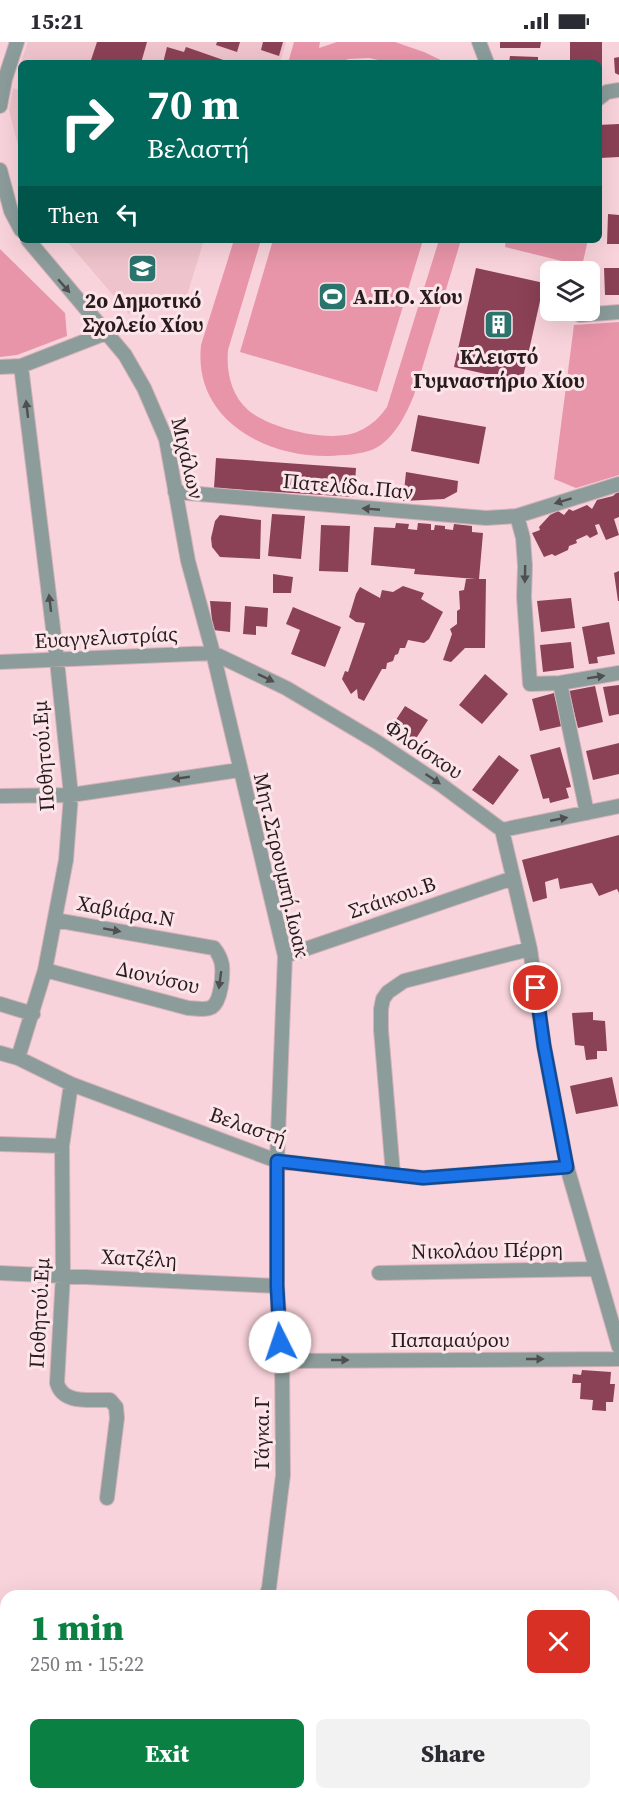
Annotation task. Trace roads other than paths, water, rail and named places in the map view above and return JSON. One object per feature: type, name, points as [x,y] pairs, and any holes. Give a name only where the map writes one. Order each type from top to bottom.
[{"type":"street","points":[[0,106],[5,78],[17,42]]},
{"type":"street","points":[[479,42],[486,60]]},
{"type":"street","points":[[602,96],[607,92],[619,90]]},
{"type":"street","points":[[0,170],[11,211],[18,224]]},
{"type":"street","name":"Μιχάλων","points":[[31,243],[125,355],[156,415],[166,439],[188,561],[213,653]]},
{"type":"street","points":[[600,313],[619,312]]},
{"type":"street","points":[[0,367],[21,366],[106,333]]},
{"type":"street","name":"Ποθητού.Εμ","points":[[18,1058],[45,970],[66,860],[71,795],[21,366]]},
{"type":"street","name":"Πατελίδα.Παν","points":[[175,492],[486,518],[517,516],[619,484]]},
{"type":"street","points":[[517,516],[523,538],[524,597],[530,684],[560,683],[619,673]]},
{"type":"street","name":"Ευαγγελιστρίας","points":[[0,662],[213,653]]},
{"type":"street","name":"Μητ.Στρουμπή.Ιωακ","points":[[213,653],[285,956],[277,1161]]},
{"type":"street","name":"Φλοίσκου","points":[[213,653],[286,688],[377,741],[502,830]]},
{"type":"street","points":[[560,683],[586,813]]},
{"type":"street","points":[[0,796],[71,795],[239,770]]},
{"type":"street","points":[[619,806],[502,830],[530,949],[544,1046],[567,1167],[619,1347]]},
{"type":"street","name":"Στάικου.Β","points":[[285,956],[513,878]]},
{"type":"street","name":"Χαβιάρα.Ν","points":[[55,920],[190,944]]},
{"type":"street","name":"Διονύσου","points":[[45,970],[171,1004],[204,1009],[213,1006],[218,1001],[221,961],[214,948],[190,944]]},
{"type":"street","points":[[393,1174],[381,1030],[383,999],[395,985],[404,981],[530,949]]},
{"type":"street","points":[[0,1004],[33,1014]]},
{"type":"street","name":"Βελαστή","points":[[0,1053],[18,1058],[71,1084],[277,1161],[423,1178],[567,1167]]},
{"type":"street","name":"Ποθητού.Εμ","points":[[71,1084],[62,1146],[63,1275],[57,1383],[59,1390],[68,1398],[110,1400],[116,1407],[117,1418],[107,1498]]},
{"type":"street","points":[[0,1144],[62,1146]]},
{"type":"street","name":"Γάγκα.Γ","points":[[267,1590],[283,1475],[282,1361],[277,1286],[277,1161]]},
{"type":"street","name":"Νικολάου Πέρρη","points":[[379,1273],[596,1269]]},
{"type":"street","name":"Χατζέλη","points":[[0,1273],[277,1286]]},
{"type":"street","name":"Παπαμαύρου","points":[[282,1361],[619,1359]]},
{"type":"place","name":"2o Δημοτικό Σχολείο Χίου","points":[[143,269]]},
{"type":"place","name":"Α.Π.Ο. Χίου","points":[[332,296]]},
{"type":"place","name":"Κλειστό Γυμναστήριο Χίου","points":[[499,325]]}]
